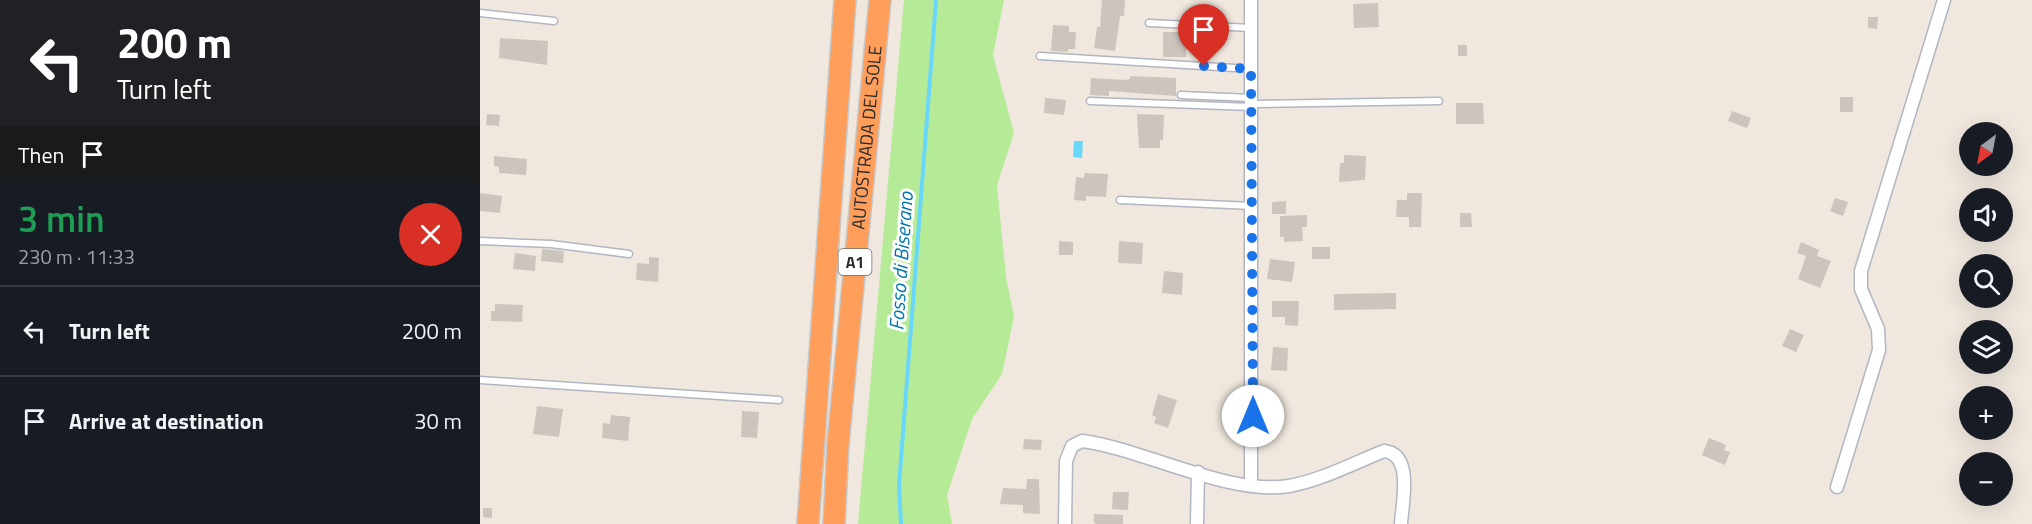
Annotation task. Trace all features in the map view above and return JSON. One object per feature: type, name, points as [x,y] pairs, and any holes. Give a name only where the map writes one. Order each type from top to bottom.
[{"type":"highway","name":"AUTOSTRADA DEL SOLE","points":[[808,524],[845,0]]},
{"type":"highway","name":"AUTOSTRADA DEL SOLE","points":[[834,524],[838,444],[880,0]]},
{"type":"street","points":[[1251,0],[1251,485]]},
{"type":"street","points":[[1837,487],[1879,350],[1878,329],[1861,289],[1861,271],[1944,0]]},
{"type":"street","points":[[1065,524],[1066,456],[1077,442],[1089,442],[1251,485],[1289,486],[1384,451],[1391,452],[1398,456],[1403,468],[1401,524]]},
{"type":"street","points":[[1197,524],[1198,472]]},
{"type":"lane","points":[[480,13],[554,21]]},
{"type":"lane","points":[[1149,23],[1251,28]]},
{"type":"lane","points":[[1040,56],[1251,69]]},
{"type":"lane","points":[[1181,95],[1251,103]]},
{"type":"lane","points":[[1090,101],[1251,103],[1439,101]]},
{"type":"lane","points":[[1120,200],[1252,206]]},
{"type":"lane","points":[[480,241],[546,244],[629,254]]},
{"type":"lane","points":[[480,380],[778,400]]},
{"type":"green space","points":[[904,0],[1004,0],[993,55],[1014,133],[997,185],[1006,277],[1014,317],[1002,374],[972,419],[947,495],[952,524],[858,524]]},
{"type":"water","points":[[1074,141],[1083,141],[1082,158],[1073,157]]},
{"type":"building","points":[[1102,0],[1125,0],[1124,16],[1120,16],[1115,51],[1094,48],[1097,27],[1100,27]]},
{"type":"building","points":[[1378,3],[1379,27],[1354,28],[1353,4]]},
{"type":"building","points":[[1868,17],[1878,17],[1877,29],[1868,28]]},
{"type":"building","points":[[1053,25],[1069,26],[1069,32],[1076,32],[1075,49],[1068,49],[1068,52],[1051,51]]},
{"type":"building","points":[[1163,32],[1186,32],[1186,57],[1163,57]]},
{"type":"building","points":[[500,38],[548,41],[547,65],[499,58]]},
{"type":"building","points":[[1458,45],[1467,45],[1467,56],[1458,56]]},
{"type":"building","points":[[1130,76],[1176,78],[1176,96],[1109,91],[1109,96],[1090,95],[1091,78],[1125,80],[1130,79]]},
{"type":"building","points":[[1840,97],[1853,97],[1853,112],[1840,112]]},
{"type":"building","points":[[1045,98],[1066,100],[1064,115],[1044,113]]},
{"type":"building","points":[[1456,103],[1483,103],[1484,124],[1456,124]]},
{"type":"building","points":[[1732,111],[1751,118],[1747,128],[1728,121]]},
{"type":"building","points":[[487,114],[500,115],[499,126],[486,125]]},
{"type":"building","points":[[1137,114],[1164,115],[1163,140],[1160,140],[1160,148],[1139,148]]},
{"type":"building","points":[[1344,155],[1366,156],[1365,180],[1339,182],[1340,163],[1344,163]]},
{"type":"building","points":[[494,156],[527,159],[526,175],[499,173],[499,167],[494,166]]},
{"type":"building","points":[[1085,173],[1108,174],[1106,197],[1086,196],[1086,201],[1074,200],[1076,177],[1084,178]]},
{"type":"building","points":[[480,193],[502,196],[500,213],[480,211]]},
{"type":"building","points":[[1407,193],[1422,193],[1421,227],[1409,227],[1409,217],[1396,217],[1397,200],[1407,200]]},
{"type":"building","points":[[1835,198],[1848,202],[1843,216],[1830,211]]},
{"type":"building","points":[[1286,201],[1286,214],[1272,214],[1272,202]]},
{"type":"building","points":[[1460,213],[1471,213],[1472,227],[1460,227]]},
{"type":"building","points":[[1307,215],[1307,227],[1302,227],[1303,241],[1284,242],[1284,237],[1280,237],[1280,216]]},
{"type":"building","points":[[1059,241],[1073,242],[1073,255],[1059,255]]},
{"type":"building","points":[[1119,241],[1143,243],[1142,264],[1118,263]]},
{"type":"building","points":[[1801,242],[1819,250],[1817,256],[1831,261],[1820,288],[1798,279],[1806,256],[1797,253]]},
{"type":"building","points":[[1312,247],[1330,247],[1330,259],[1312,259]]},
{"type":"building","points":[[542,249],[564,251],[563,263],[541,261]]},
{"type":"building","points":[[515,253],[536,256],[535,271],[513,269]]},
{"type":"building","points":[[649,257],[659,258],[658,282],[636,280],[637,263],[649,264]]},
{"type":"building","points":[[1270,259],[1295,262],[1292,282],[1267,279]]},
{"type":"building","points":[[1164,271],[1183,273],[1182,295],[1162,293]]},
{"type":"building","points":[[1396,293],[1396,309],[1334,310],[1334,294]]},
{"type":"building","points":[[1272,301],[1299,301],[1298,326],[1285,325],[1285,317],[1272,317]]},
{"type":"building","points":[[495,304],[523,305],[522,322],[491,321],[491,311],[495,311]]},
{"type":"building","points":[[1790,329],[1804,335],[1796,352],[1782,346]]},
{"type":"building","points":[[1273,347],[1288,348],[1287,371],[1271,370]]},
{"type":"building","points":[[1158,394],[1177,400],[1168,428],[1154,423],[1156,417],[1152,415]]},
{"type":"building","points":[[537,406],[563,409],[559,437],[533,434]]},
{"type":"building","points":[[742,411],[759,412],[757,438],[741,437]]},
{"type":"building","points":[[611,415],[630,417],[628,441],[602,438],[603,423],[610,424]]},
{"type":"building","points":[[1709,438],[1726,445],[1724,450],[1730,452],[1725,465],[1702,455]]},
{"type":"building","points":[[1024,439],[1042,440],[1041,450],[1023,449]]},
{"type":"building","points":[[1027,479],[1039,479],[1040,514],[1023,513],[1023,505],[1000,504],[1003,488],[1026,489]]},
{"type":"building","points":[[1113,492],[1129,492],[1128,510],[1112,509]]},
{"type":"building","points":[[483,508],[492,508],[492,518],[483,517]]},
{"type":"building","points":[[1094,514],[1123,515],[1123,524],[1094,523]]},
{"type":"waterway","name":"Fosso di Biserano","points":[[901,524],[899,485],[936,0]]},
{"type":"route","points":[[1204,66],[1251,69],[1253,416]]}]
